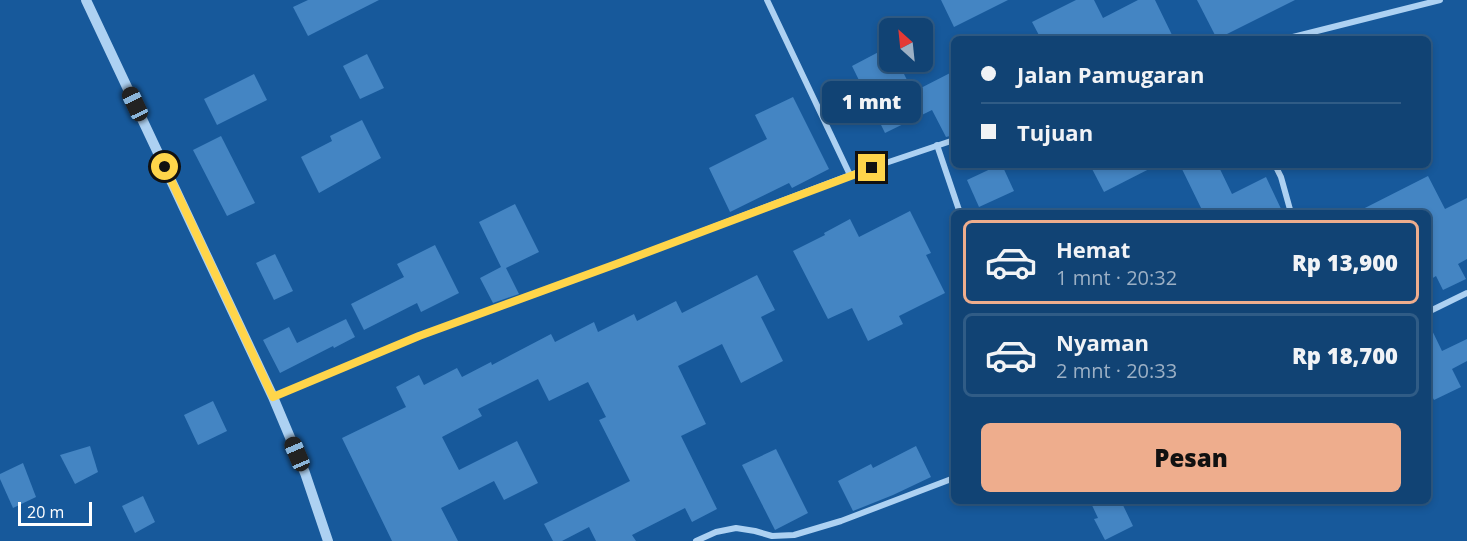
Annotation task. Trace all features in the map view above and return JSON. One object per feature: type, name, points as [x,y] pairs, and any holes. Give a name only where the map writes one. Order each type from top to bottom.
[{"type":"street","points":[[86,0],[273,397],[305,473],[328,541]]},
{"type":"street","points":[[767,0],[850,175]]},
{"type":"street","points":[[1297,36],[1440,0]]},
{"type":"street","points":[[273,397],[419,336],[850,175],[951,141]]},
{"type":"street","points":[[937,146],[959,210]]},
{"type":"street","points":[[1276,168],[1290,210]]},
{"type":"street","points":[[1431,311],[1467,293]]},
{"type":"street","points":[[696,541],[716,532],[736,528],[772,537],[794,535],[841,521],[951,479]]},
{"type":"building","points":[[308,0],[379,0],[308,36],[293,7]]},
{"type":"building","points":[[941,0],[1008,0],[954,27]]},
{"type":"building","points":[[1076,0],[1094,0],[1103,18],[1138,0],[1155,0],[1173,36],[1039,36],[1032,22]]},
{"type":"building","points":[[1197,0],[1295,0],[1223,36],[1215,36]]},
{"type":"building","points":[[879,52],[879,72],[903,72],[913,92],[951,73],[951,136],[946,137],[932,110],[885,133],[852,66]]},
{"type":"building","points":[[367,54],[384,88],[360,99],[343,66]]},
{"type":"building","points":[[254,74],[267,100],[217,125],[204,99]]},
{"type":"building","points":[[793,97],[829,169],[792,188],[789,183],[730,212],[709,168],[767,139],[755,115]]},
{"type":"building","points":[[362,120],[381,158],[319,193],[301,157],[332,141],[330,136]]},
{"type":"building","points":[[221,136],[255,203],[227,216],[193,150]]},
{"type":"building","points":[[993,168],[1003,168],[1014,191],[979,207],[967,180]]},
{"type":"building","points":[[1092,168],[1151,168],[1104,192]]},
{"type":"building","points":[[1181,168],[1219,168],[1232,194],[1266,177],[1282,210],[1202,210]]},
{"type":"building","points":[[1428,176],[1445,209],[1467,198],[1467,259],[1458,264],[1466,279],[1443,290],[1436,276],[1431,279],[1431,210],[1361,210]]},
{"type":"building","points":[[515,204],[539,252],[506,268],[519,294],[493,303],[480,278],[501,267],[479,222]]},
{"type":"building","points":[[910,211],[931,253],[926,255],[945,293],[899,316],[903,324],[868,341],[852,308],[828,319],[793,251],[850,219],[859,237]]},
{"type":"building","points":[[435,245],[459,293],[421,312],[417,303],[364,330],[351,304],[404,277],[397,264]]},
{"type":"building","points":[[275,254],[293,291],[274,300],[256,263]]},
{"type":"building","points":[[757,275],[775,310],[761,317],[783,361],[741,383],[722,344],[678,366],[706,424],[681,436],[717,509],[692,522],[685,508],[632,535],[636,541],[596,541],[589,527],[562,541],[553,541],[544,524],[630,481],[599,420],[606,417],[588,382],[549,401],[538,379],[478,409],[482,416],[442,437],[459,470],[517,441],[538,483],[504,500],[494,481],[441,508],[458,541],[392,541],[342,438],[406,407],[396,387],[419,375],[424,385],[457,368],[462,377],[491,362],[492,365],[551,334],[555,342],[594,322],[598,332],[634,314],[637,321],[676,301],[682,313]]},
{"type":"building","points":[[346,319],[355,337],[280,373],[263,340],[289,327],[297,343]]},
{"type":"building","points":[[1431,328],[1442,351],[1467,339],[1467,361],[1452,369],[1461,387],[1434,400],[1431,394]]},
{"type":"building","points":[[213,401],[227,431],[198,445],[184,415]]},
{"type":"building","points":[[90,446],[98,472],[75,484],[60,455]]},
{"type":"building","points":[[916,446],[931,477],[853,511],[838,481],[871,464],[873,468]]},
{"type":"building","points":[[776,449],[808,513],[775,530],[742,465]]},
{"type":"building","points":[[23,463],[36,497],[13,508],[0,474]]},
{"type":"building","points":[[143,496],[155,522],[135,533],[122,506]]},
{"type":"building","points":[[1091,504],[1122,504],[1133,526],[1105,540],[1094,519],[1098,518]]},
{"type":"route","points":[[165,167],[273,397],[419,336],[872,168]]}]
